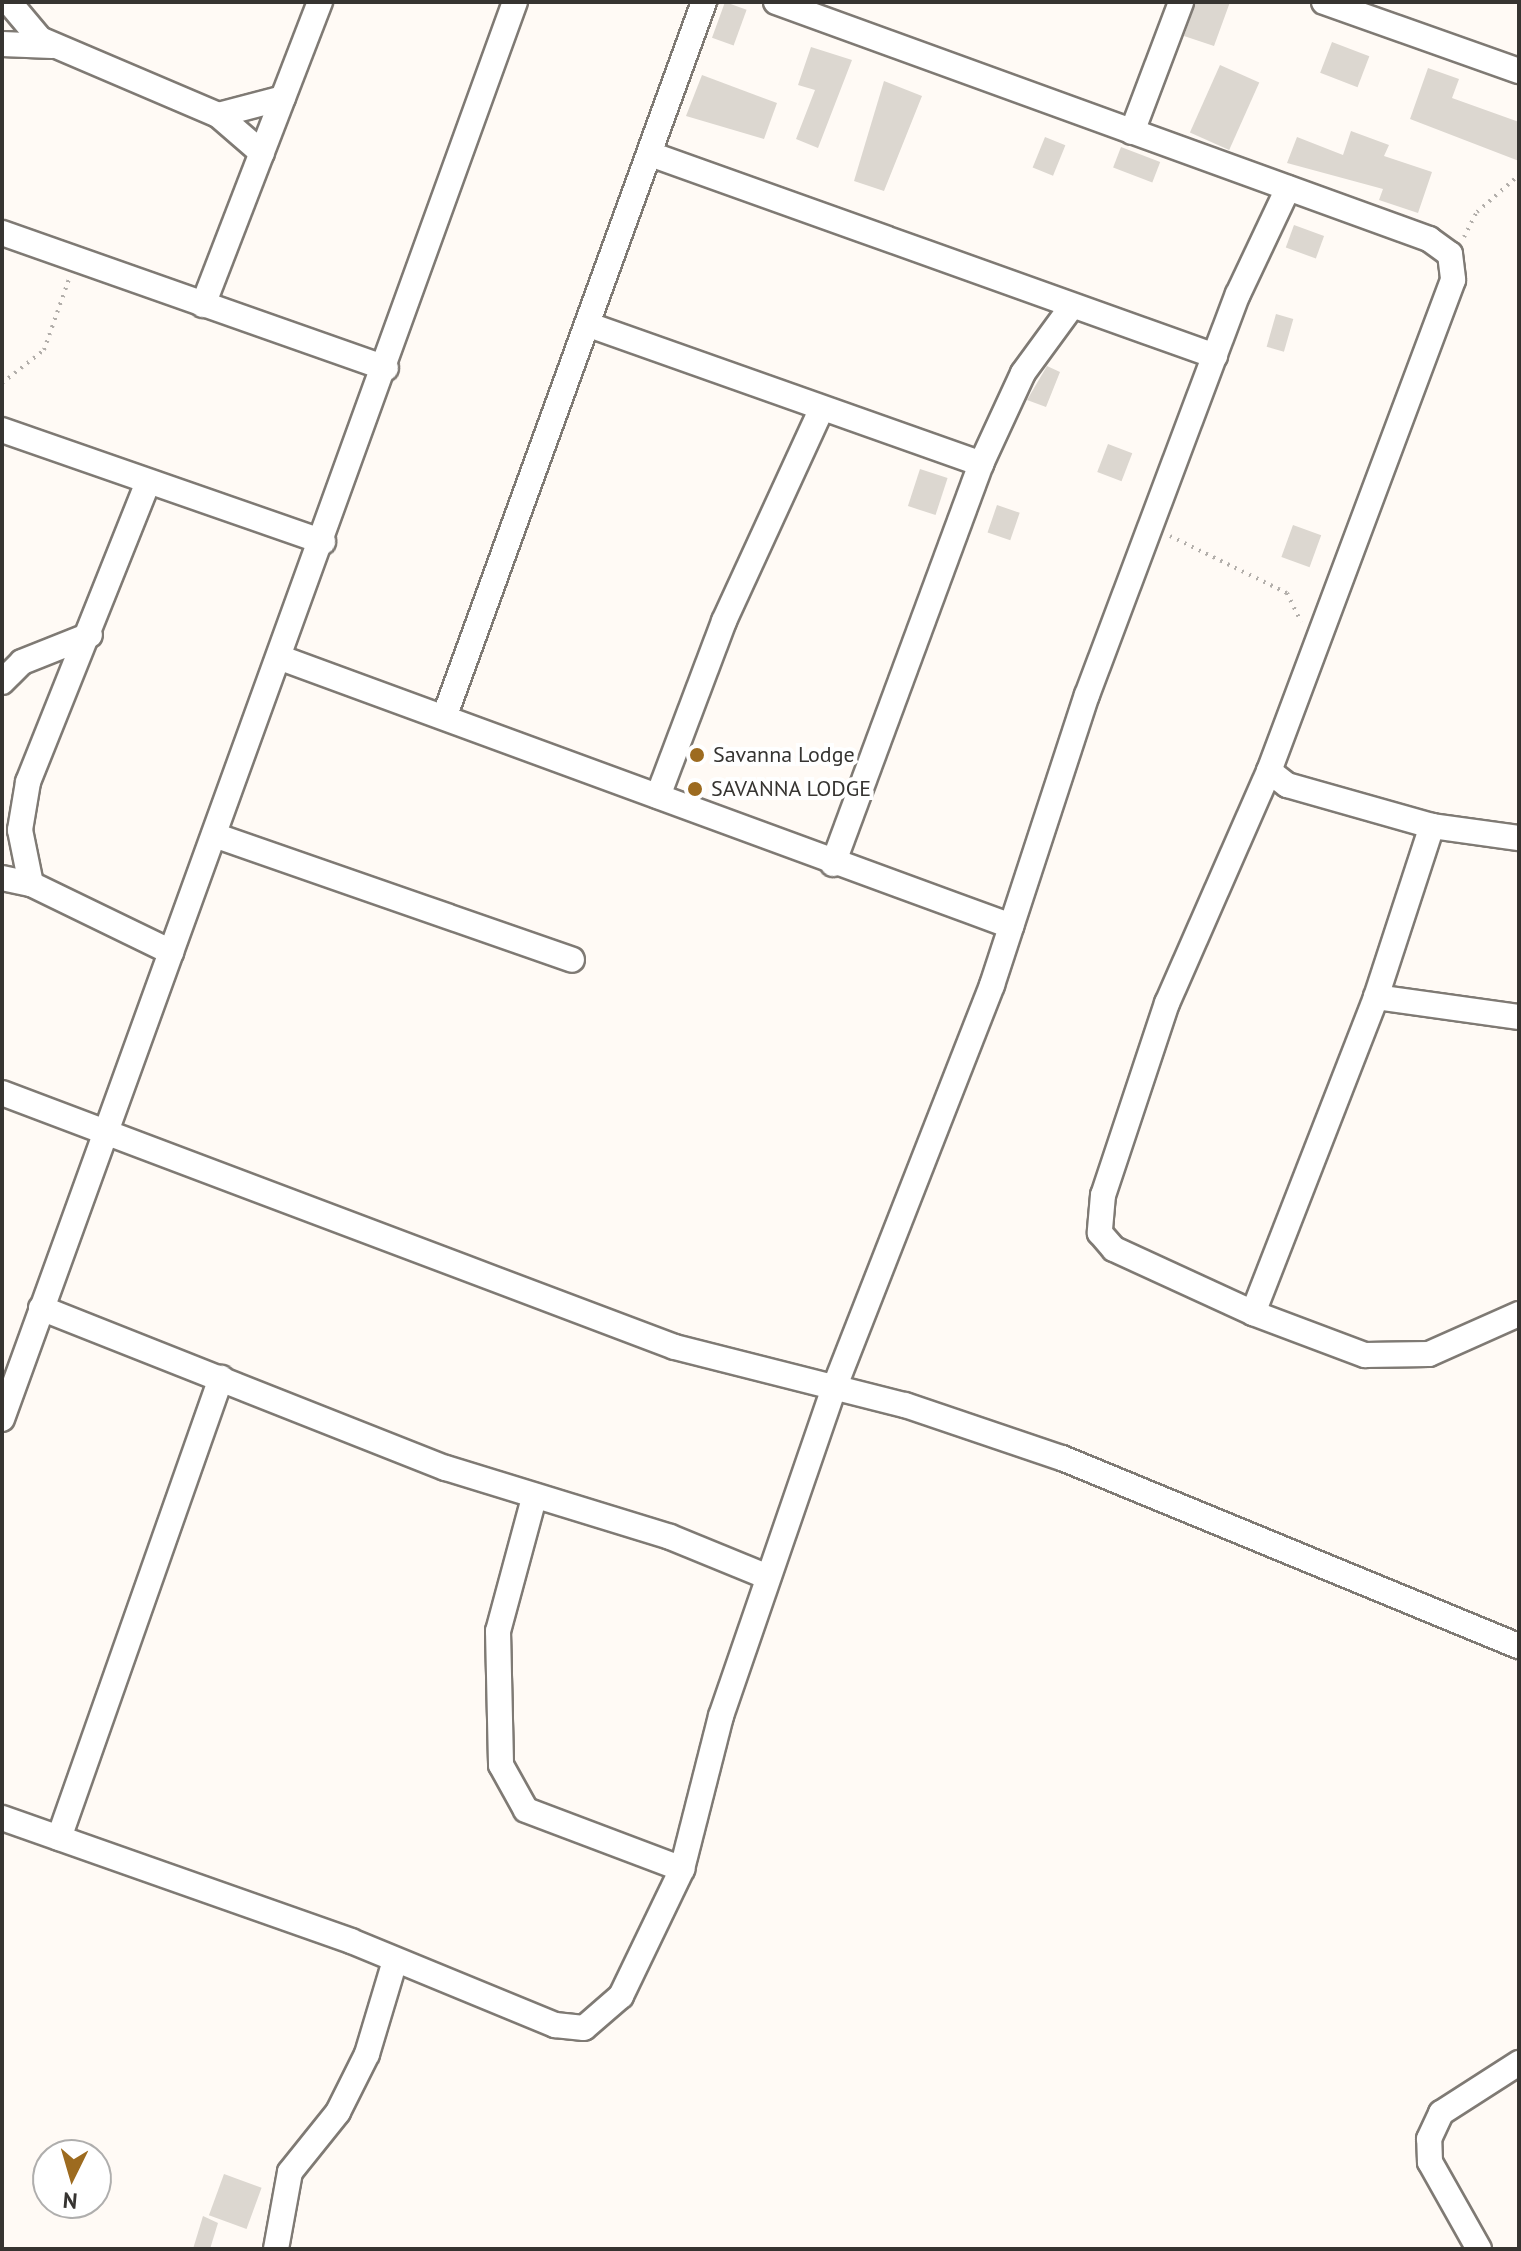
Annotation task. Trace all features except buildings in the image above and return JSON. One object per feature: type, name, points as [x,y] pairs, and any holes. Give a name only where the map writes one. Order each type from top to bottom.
[{"type":"street","points":[[9,2],[22,24],[52,46],[218,115],[262,153]]},
{"type":"street","points":[[203,305],[320,2]]},
{"type":"street","points":[[2,1419],[102,1132],[281,658],[515,2]]},
{"type":"street","points":[[445,715],[592,326],[704,2]]},
{"type":"street","points":[[776,2],[1429,239],[1450,254],[1453,280],[1269,771],[1167,1003],[1098,1226],[1114,1249],[1253,1313],[1323,1344],[1389,1358],[1448,1348],[1519,1314]]},
{"type":"street","points":[[1132,132],[1181,2]]},
{"type":"street","points":[[1324,2],[1519,71]]},
{"type":"street","points":[[2,44],[52,46]]},
{"type":"street","points":[[218,115],[283,98]]},
{"type":"street","points":[[653,155],[1215,356]]},
{"type":"street","points":[[2,1818],[351,1941],[394,1964],[555,2025],[584,2028],[621,1996],[682,1869],[704,1772],[833,1391],[1011,926],[1087,695],[1153,528],[1215,356],[1288,188]]},
{"type":"street","points":[[2,233],[386,368]]},
{"type":"street","points":[[833,864],[981,464],[1023,373],[1072,306]]},
{"type":"street","points":[[592,326],[821,410],[981,464]]},
{"type":"street","points":[[658,796],[724,621],[821,410]]},
{"type":"street","points":[[2,430],[323,542]]},
{"type":"street","points":[[31,884],[20,811],[148,482]]},
{"type":"street","points":[[2,682],[22,662],[90,635]]},
{"type":"street","points":[[281,658],[445,715],[833,864],[1011,926]]},
{"type":"street","points":[[1269,771],[1287,785],[1432,826],[1519,838]]},
{"type":"street","points":[[1253,1313],[1376,997],[1432,826]]},
{"type":"street","points":[[214,835],[572,960]]},
{"type":"street","points":[[2,878],[31,884],[171,952]]},
{"type":"street","points":[[1376,997],[1519,1017]]},
{"type":"street","points":[[2,1093],[675,1347],[833,1391],[905,1405],[1062,1458],[1519,1646]]},
{"type":"street","points":[[41,1308],[534,1498],[670,1537],[768,1577]]},
{"type":"street","points":[[59,1838],[221,1378]]},
{"type":"street","points":[[534,1498],[498,1631],[497,1731],[507,1779],[526,1810],[562,1828],[682,1869]]},
{"type":"street","points":[[276,2249],[290,2172],[338,2112],[367,2054],[394,1964]]},
{"type":"street","points":[[1479,2249],[1430,2162],[1429,2139],[1441,2113],[1519,2063]]},
{"type":"path","points":[[1450,254],[1477,212],[1519,175]]},
{"type":"path","points":[[2,383],[44,350],[76,261]]},
{"type":"path","points":[[1153,528],[1287,593],[1310,656]]},
{"type":"place","name":"Savanna Lodge","points":[[697,755]]},
{"type":"place","name":"SAVANNA LODGE","points":[[695,789]]}]
